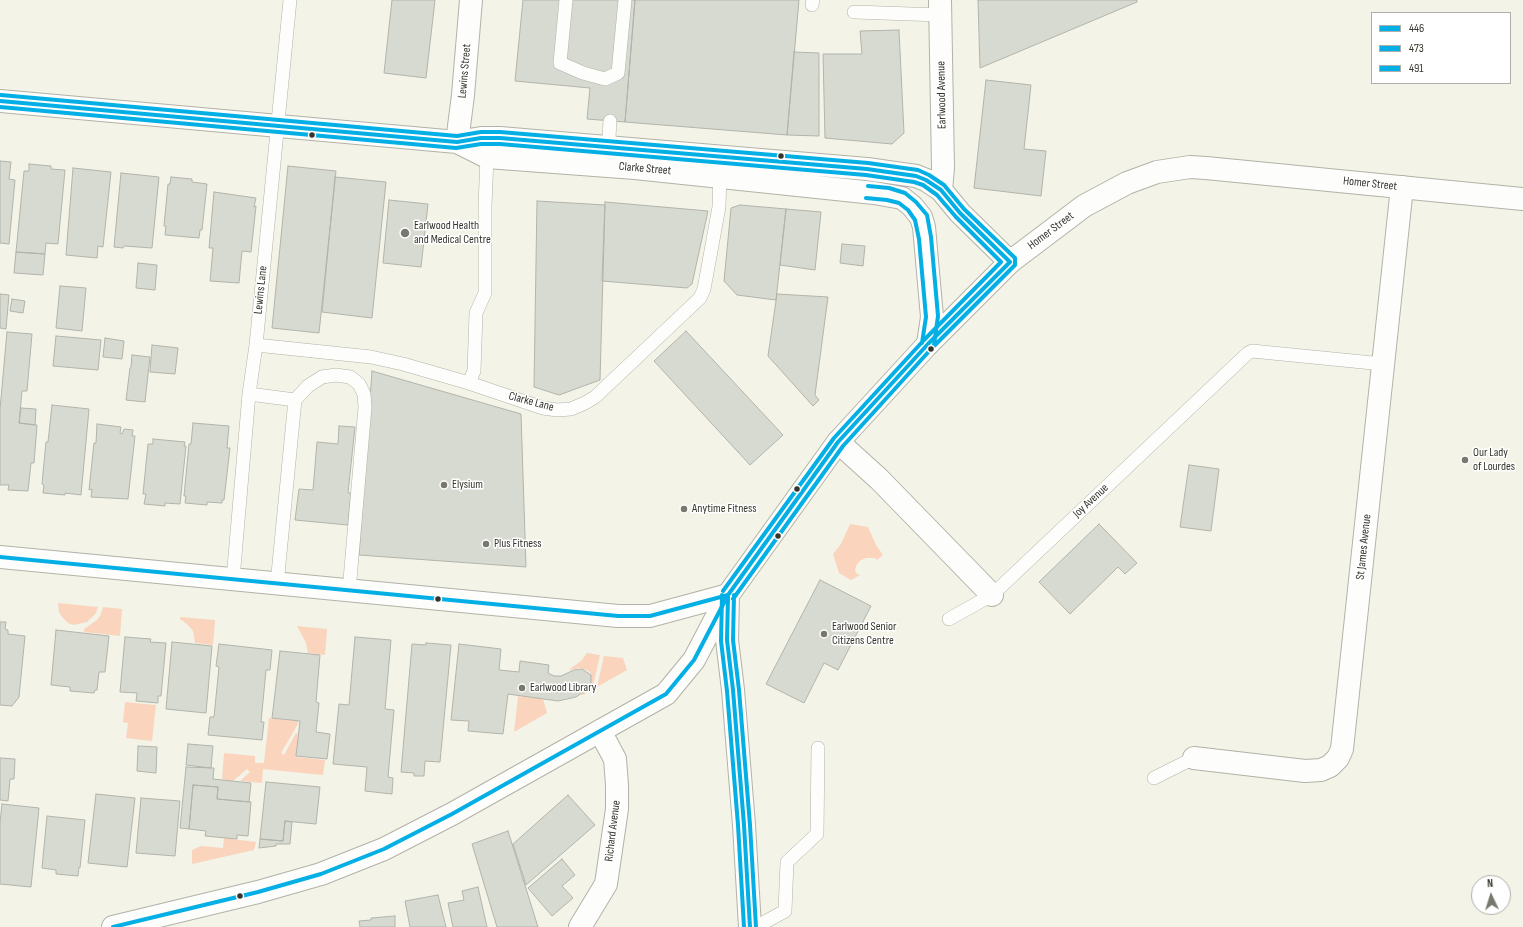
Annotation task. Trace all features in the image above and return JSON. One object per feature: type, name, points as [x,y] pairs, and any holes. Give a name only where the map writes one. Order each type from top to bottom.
[{"type":"street","name":"Lewins Street","points":[[457,142],[463,95],[471,0]]},
{"type":"street","name":"Earlwood Avenue","points":[[940,8],[943,168],[942,190]]},
{"type":"street","name":"Clarke Street","points":[[0,101],[457,142],[484,148],[720,167],[844,168],[916,176],[926,180],[942,190],[960,213],[1010,262]]},
{"type":"street","name":"Clarke Street","points":[[720,167],[837,190],[888,194],[902,198],[912,206],[921,217],[925,238],[932,317],[928,344]]},
{"type":"street","name":"Homer Street","points":[[113,927],[258,892],[321,874],[384,849],[452,814],[666,694],[694,660],[728,596],[838,442],[928,344],[1010,262],[1084,206],[1103,196],[1142,177],[1175,169],[1206,168],[1523,199]]},
{"type":"street","name":"St James Avenue","points":[[1194,758],[1305,771],[1321,770],[1330,766],[1338,758],[1342,749],[1402,187]]},
{"type":"street","points":[[838,442],[879,478],[992,595]]},
{"type":"street","points":[[0,557],[627,617],[650,616],[728,596],[727,640],[733,690],[744,825],[750,927]]},
{"type":"street","name":"Richard Avenue","points":[[580,927],[606,884],[617,809],[615,759],[600,731]]},
{"type":"lane","name":"Lewins Lane","points":[[233,579],[249,394],[256,345],[290,0]]},
{"type":"lane","points":[[566,0],[560,63],[583,73],[605,79],[618,73],[625,0]]},
{"type":"lane","points":[[854,12],[940,8]]},
{"type":"lane","points":[[608,157],[610,121]]},
{"type":"lane","points":[[469,383],[474,371],[476,313],[485,293],[484,148]]},
{"type":"lane","name":"Clarke Lane","points":[[256,345],[371,357],[404,364],[469,383],[543,408],[557,410],[571,409],[585,404],[595,397],[700,298],[704,289],[718,215],[720,167]]},
{"type":"lane","points":[[837,190],[844,168]]},
{"type":"lane","name":"Joy Avenue","points":[[949,619],[992,595],[1248,353],[1252,351],[1383,364]]},
{"type":"lane","points":[[277,584],[295,400],[308,386],[322,377],[336,375],[350,377],[359,384],[364,394],[365,407],[349,591]]},
{"type":"lane","points":[[249,394],[295,400]]},
{"type":"lane","points":[[756,927],[785,911],[787,862],[817,834],[818,748]]},
{"type":"lane","points":[[1154,778],[1194,758]]},
{"type":"shaded area","points":[[850,524],[868,527],[876,545],[883,555],[877,560],[875,558],[866,558],[861,560],[857,564],[855,570],[856,573],[860,575],[851,580],[839,573],[833,554],[841,544]]},
{"type":"shaded area","points":[[58,603],[98,607],[96,613],[87,622],[74,625],[68,623],[62,617],[59,612]]},
{"type":"shaded area","points":[[103,607],[122,609],[120,636],[84,632],[84,629],[97,620]]},
{"type":"shaded area","points":[[180,617],[215,620],[213,645],[195,643],[193,631],[180,619]]},
{"type":"shaded area","points":[[297,626],[327,629],[325,655],[308,653],[306,643]]},
{"type":"shaded area","points":[[587,653],[600,655],[592,690],[583,695],[581,694],[591,686],[591,674],[589,671],[580,668],[568,670],[581,661]]},
{"type":"shaded area","points":[[604,656],[623,658],[627,670],[597,687]]},
{"type":"shaded area","points":[[518,696],[543,699],[547,713],[514,732]]},
{"type":"shaded area","points":[[125,702],[156,705],[152,741],[126,738],[128,723],[123,722]]},
{"type":"shaded area","points":[[269,718],[298,721],[298,724],[281,753],[284,755],[296,733],[298,734],[296,757],[325,760],[323,775],[263,769],[262,783],[241,781],[250,772],[247,769],[233,781],[222,779],[224,753],[255,756],[255,763],[264,763]]},
{"type":"shaded area","points":[[224,838],[256,842],[254,850],[192,864],[192,850],[201,846],[223,848]]},
{"type":"building","points":[[392,0],[435,0],[426,78],[384,73]]},
{"type":"building","points":[[523,0],[635,0],[625,122],[587,119],[590,88],[515,81]]},
{"type":"building","points":[[635,0],[799,0],[787,135],[625,122]]},
{"type":"building","points":[[978,0],[1137,0],[1137,2],[980,68]]},
{"type":"building","points":[[899,30],[904,133],[892,144],[825,138],[823,54],[862,54],[860,31]]},
{"type":"building","points":[[794,52],[819,53],[819,136],[787,135]]},
{"type":"building","points":[[986,80],[1031,85],[1024,149],[1046,151],[1041,196],[974,188]]},
{"type":"building","points":[[0,161],[11,162],[9,179],[15,180],[9,244],[0,243]]},
{"type":"building","points":[[29,164],[51,166],[51,169],[65,170],[58,244],[46,243],[45,254],[16,252],[24,171],[29,171]]},
{"type":"building","points":[[288,166],[336,171],[319,333],[272,328]]},
{"type":"building","points":[[73,168],[111,172],[103,247],[98,246],[97,258],[66,255]]},
{"type":"building","points":[[121,173],[159,177],[152,248],[124,246],[123,248],[114,247]]},
{"type":"building","points":[[171,177],[192,179],[192,182],[207,184],[202,230],[200,230],[199,238],[165,235],[166,226],[164,226],[168,184],[170,184]]},
{"type":"building","points":[[335,177],[386,182],[372,318],[322,312]]},
{"type":"building","points":[[214,192],[256,198],[251,252],[242,251],[239,283],[210,281],[213,248],[209,248]]},
{"type":"building","name":"Earlwood Health and Medical Centre","points":[[389,200],[428,204],[421,267],[383,263]]},
{"type":"building","points":[[537,201],[605,205],[600,380],[559,395],[534,387]]},
{"type":"building","points":[[605,202],[708,211],[692,284],[687,288],[602,281]]},
{"type":"building","points":[[740,205],[786,209],[776,300],[737,295],[724,281],[731,208]]},
{"type":"building","points":[[786,209],[821,212],[815,270],[780,265]]},
{"type":"building","points":[[842,244],[865,246],[863,266],[840,263]]},
{"type":"building","points":[[16,252],[45,254],[43,275],[14,273]]},
{"type":"building","points":[[138,263],[157,265],[155,290],[136,288]]},
{"type":"building","points":[[60,286],[86,288],[82,331],[56,328]]},
{"type":"building","points":[[0,294],[9,295],[6,329],[0,328]]},
{"type":"building","points":[[777,294],[828,297],[815,395],[819,400],[813,406],[768,356]]},
{"type":"building","points":[[12,299],[25,301],[23,313],[10,311]]},
{"type":"building","points":[[686,331],[783,435],[750,465],[654,361]]},
{"type":"building","points":[[7,332],[32,334],[27,391],[22,391],[19,423],[37,425],[34,463],[31,463],[28,491],[8,490],[9,485],[0,485],[0,409]]},
{"type":"building","points":[[56,336],[101,340],[98,370],[53,366]]},
{"type":"building","points":[[105,338],[124,341],[122,359],[103,357]]},
{"type":"building","points":[[152,345],[178,348],[175,374],[150,372]]},
{"type":"building","points":[[132,355],[150,357],[145,402],[126,400]]},
{"type":"building","name":"Elysium","points":[[372,371],[521,414],[526,567],[359,555]]},
{"type":"building","points":[[52,405],[89,409],[81,495],[43,493],[44,485],[42,484],[46,442],[48,442]]},
{"type":"building","points":[[21,408],[36,409],[35,425],[19,423]]},
{"type":"building","points":[[193,423],[229,426],[227,448],[230,448],[224,500],[222,500],[222,503],[207,502],[207,505],[185,503],[186,496],[184,496],[189,444],[191,444]]},
{"type":"building","points":[[97,424],[121,427],[120,433],[122,434],[124,429],[133,430],[132,436],[135,436],[128,499],[91,497],[92,489],[89,490],[94,443],[96,443]]},
{"type":"building","points":[[339,426],[355,427],[348,493],[351,493],[348,525],[295,520],[299,489],[313,490],[317,442],[338,444]]},
{"type":"building","points":[[153,439],[185,442],[184,446],[186,446],[180,504],[165,503],[165,506],[144,504],[146,494],[143,494],[148,444],[153,444]]},
{"type":"building","points":[[1189,465],[1219,469],[1211,531],[1180,527]]},
{"type":"building","points":[[1099,524],[1137,563],[1125,574],[1118,567],[1070,614],[1039,582]]},
{"type":"building","name":"Earlwood Senior Citizens Centre","points":[[820,580],[871,606],[838,670],[824,663],[804,703],[766,684]]},
{"type":"building","points":[[0,622],[6,622],[5,629],[8,630],[8,634],[25,636],[19,697],[12,706],[0,705]]},
{"type":"building","points":[[56,630],[109,636],[105,672],[99,672],[97,690],[95,690],[94,693],[70,691],[70,687],[51,685]]},
{"type":"building","points":[[125,637],[151,639],[150,642],[166,643],[161,696],[158,696],[158,703],[136,701],[137,693],[120,692]]},
{"type":"building","points":[[355,637],[391,640],[385,709],[394,710],[388,777],[393,778],[392,794],[365,791],[367,767],[333,764],[339,704],[349,705]]},
{"type":"building","points":[[172,642],[212,646],[206,713],[166,709]]},
{"type":"building","points":[[426,643],[451,645],[440,762],[425,761],[424,776],[414,776],[414,773],[401,772],[412,644],[426,645]]},
{"type":"building","points":[[219,644],[272,650],[270,670],[266,670],[261,722],[264,722],[262,740],[208,735],[210,717],[214,717],[219,667],[216,666]]},
{"type":"building","name":"Earlwood Library","points":[[459,644],[501,649],[499,670],[519,672],[520,661],[549,665],[548,673],[554,676],[561,676],[574,670],[582,669],[591,675],[591,687],[576,697],[558,701],[508,694],[503,734],[468,731],[469,721],[451,720]]},
{"type":"building","points":[[280,651],[320,655],[316,702],[319,703],[316,732],[330,734],[327,759],[296,756],[300,721],[272,718]]},
{"type":"building","points":[[188,744],[213,746],[211,768],[186,765]]},
{"type":"building","points":[[138,746],[157,747],[156,773],[137,771]]},
{"type":"building","points":[[0,758],[15,759],[14,779],[10,779],[8,801],[0,800]]},
{"type":"building","points":[[186,767],[214,768],[213,779],[251,783],[249,802],[217,799],[218,787],[193,785],[189,829],[180,828]]},
{"type":"building","points":[[266,782],[320,787],[316,824],[285,821],[283,841],[260,839]]},
{"type":"building","points":[[193,785],[218,787],[217,799],[251,802],[248,836],[237,835],[237,839],[205,836],[206,831],[189,829]]},
{"type":"building","points":[[96,794],[135,798],[127,867],[88,863]]},
{"type":"building","points":[[568,795],[595,825],[526,885],[513,844]]},
{"type":"building","points":[[141,798],[180,801],[175,856],[136,853]]},
{"type":"building","points":[[2,804],[39,808],[31,887],[0,884],[0,823]]},
{"type":"building","points":[[47,816],[85,820],[78,876],[56,874],[56,870],[42,868]]},
{"type":"building","points":[[285,821],[292,822],[290,844],[276,844],[276,846],[259,848],[260,839],[283,841]]},
{"type":"building","points":[[508,831],[538,927],[497,927],[472,844]]},
{"type":"building","points":[[562,859],[575,875],[562,886],[573,898],[552,916],[528,888]]},
{"type":"building","points":[[478,887],[487,927],[453,927],[448,903],[464,900],[462,891]]},
{"type":"building","points":[[438,895],[446,927],[410,927],[405,901]]},
{"type":"building","points":[[395,916],[395,927],[360,927],[359,921],[371,920],[371,918]]},
{"type":"transit line","name":"491","points":[[1,95],[457,136],[481,132],[500,132],[868,163],[918,170],[944,185],[964,209],[1015,258],[1015,265],[932,348],[843,446],[733,599]]},
{"type":"transit line","name":"446","points":[[0,101],[457,142],[481,138],[500,138],[867,169],[916,176],[926,180],[941,190],[960,213],[1010,262]]},
{"type":"transit line","name":"473","points":[[0,107],[456,148],[481,144],[500,144],[866,175],[914,182],[923,185],[937,195],[956,217],[1001,262],[924,340],[834,438],[723,591]]},
{"type":"transit line","name":"491","points":[[868,186],[889,188],[905,193],[916,202],[927,215],[931,237],[938,316],[934,345]]},
{"type":"transit line","name":"473","points":[[866,198],[899,203],[908,210],[915,220],[919,239],[926,317],[922,343]]},
{"type":"transit line","name":"446","points":[[113,927],[258,892],[321,874],[384,849],[452,814],[666,694],[694,660],[728,595],[838,442],[928,344],[1010,262]]},
{"type":"transit line","name":"446","points":[[0,557],[618,616],[650,616],[728,595]]},
{"type":"transit line","name":"473","points":[[722,595],[721,641],[727,691],[738,825],[744,927]]},
{"type":"transit line","name":"491","points":[[734,595],[733,640],[739,690],[750,825],[756,927]]},
{"type":"transit line","name":"446","points":[[728,597],[727,640],[733,690],[744,825],[750,927]]},
{"type":"place","name":"Earlwood Health and Medical Centre","points":[[405,233]]},
{"type":"place","name":"Our Lady of Lourdes","points":[[1465,460]]},
{"type":"place","name":"Elysium","points":[[444,485]]},
{"type":"place","name":"Anytime Fitness","points":[[684,509]]},
{"type":"place","name":"Plus Fitness","points":[[486,544]]},
{"type":"place","name":"Earlwood Senior Citizens Centre","points":[[824,634]]},
{"type":"place","name":"Earlwood Library","points":[[522,688]]}]
